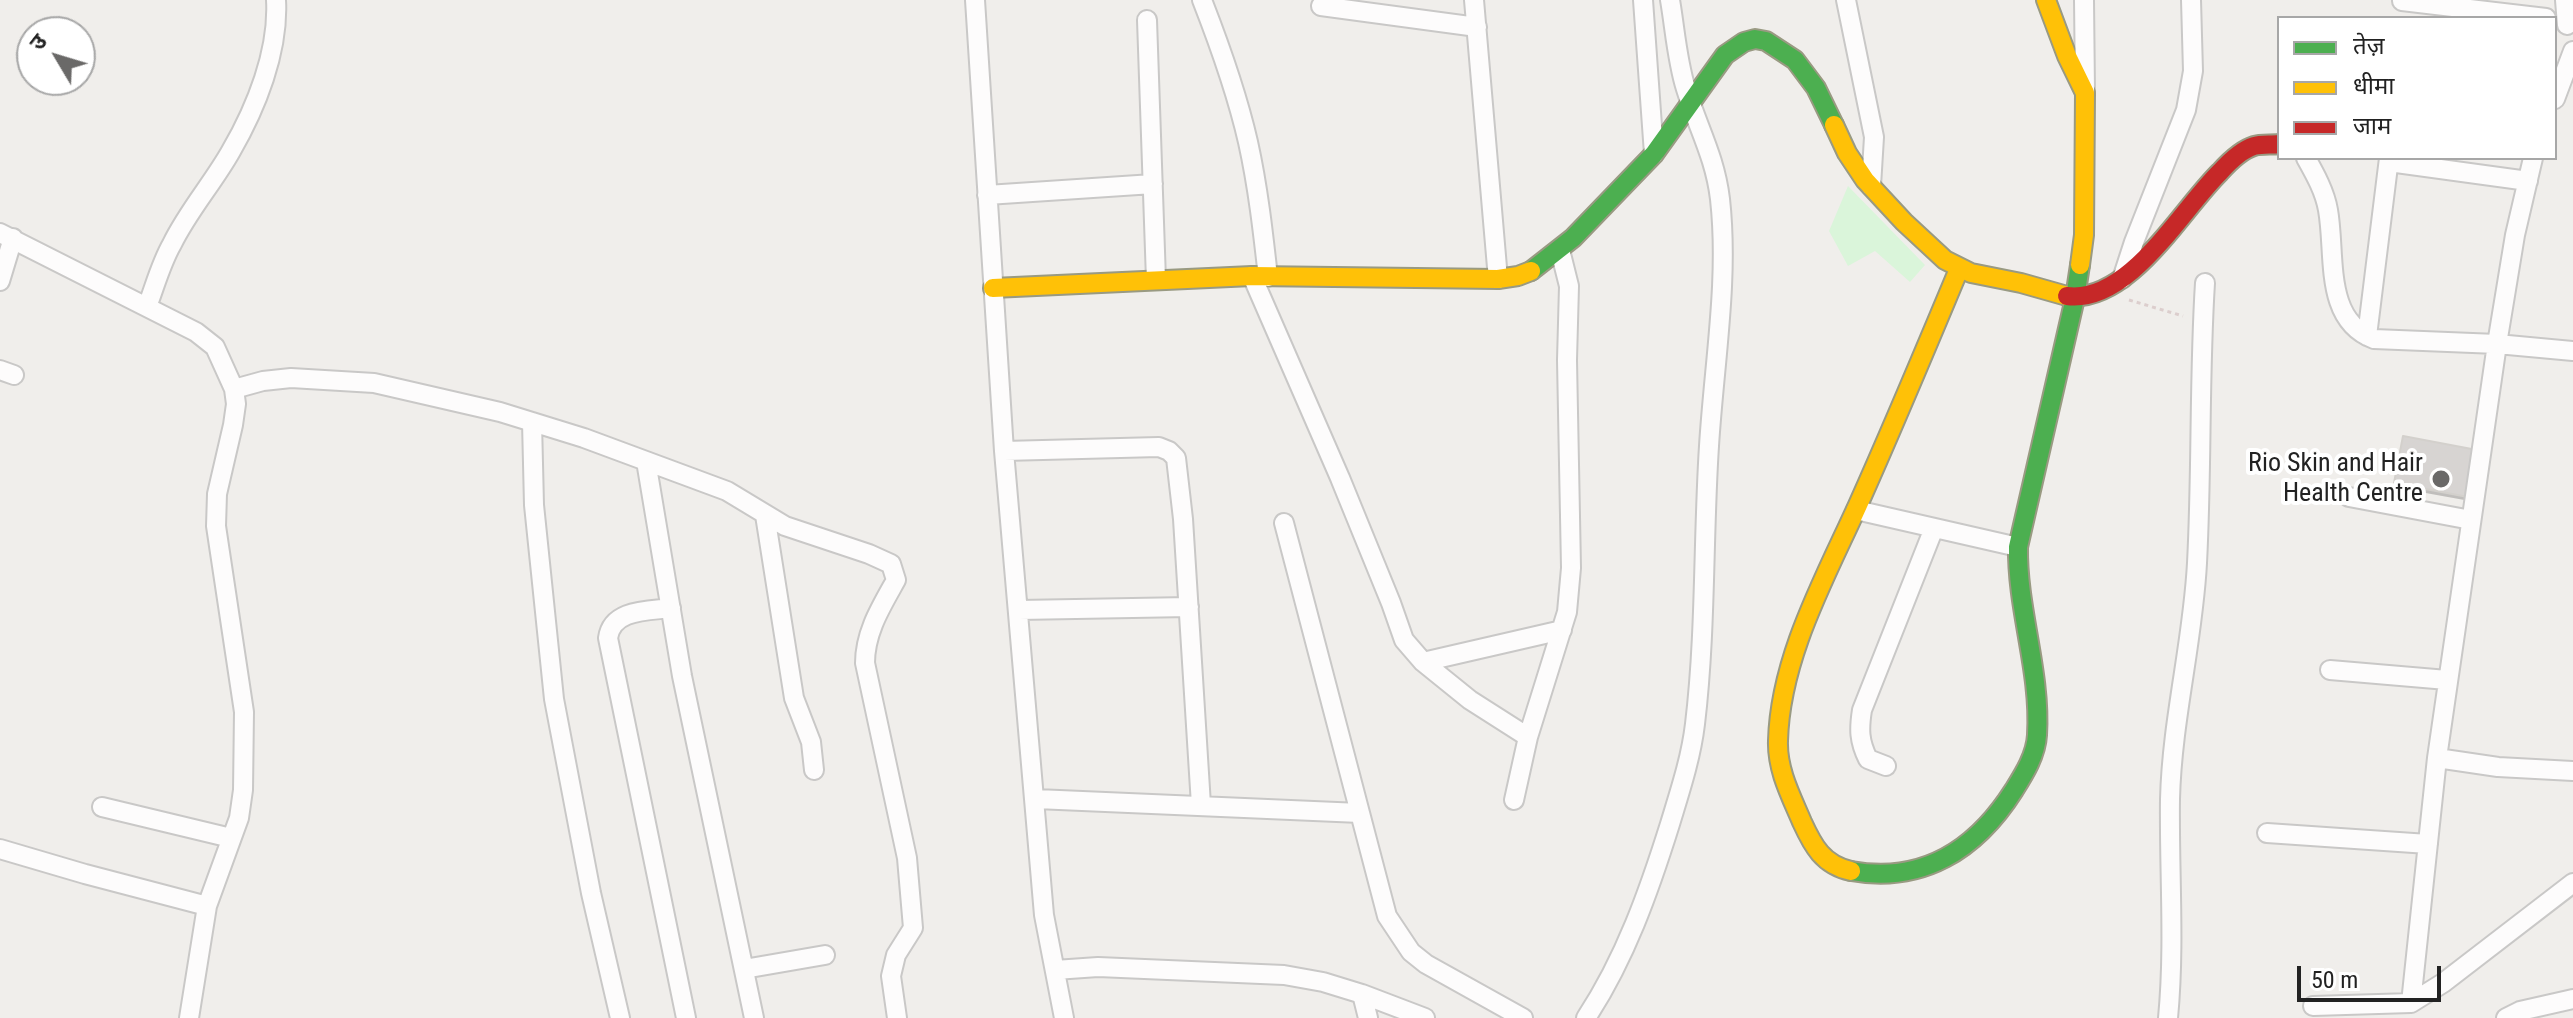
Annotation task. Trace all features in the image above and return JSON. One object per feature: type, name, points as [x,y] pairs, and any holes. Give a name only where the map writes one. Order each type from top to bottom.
[{"type":"street","points":[[147,307],[171,245],[232,150],[248,117],[275,33],[276,0]]},
{"type":"street","points":[[1202,0],[1219,45],[1247,140],[1261,211],[1260,277],[1404,640],[1423,662],[1470,700],[1528,737]]},
{"type":"street","points":[[1474,0],[1498,279]]},
{"type":"street","points":[[1643,0],[1654,154]]},
{"type":"street","points":[[1586,1018],[1629,936],[1657,865],[1688,763],[1695,724],[1723,247],[1719,193],[1711,152],[1686,89],[1670,0]]},
{"type":"street","points":[[1846,0],[1874,137],[1871,186]]},
{"type":"street","points":[[2046,0],[2085,93]]},
{"type":"street","points":[[1959,269],[1826,579],[1788,676],[1782,703],[1778,744],[1786,788],[1824,860],[1838,868],[1860,873],[1887,876],[1909,874],[1954,856],[1976,838],[1997,814],[2034,753],[2038,730],[2036,683],[2016,571],[2018,547],[2075,298],[2084,235],[2084,0]]},
{"type":"street","points":[[2116,284],[2186,110],[2193,71],[2191,0]]},
{"type":"street","points":[[2565,0],[2565,25]]},
{"type":"street","points":[[973,1],[1004,451],[1044,915],[1064,1018]]},
{"type":"street","points":[[1321,6],[1477,27]]},
{"type":"street","points":[[2402,6],[2522,16]]},
{"type":"street","points":[[1147,20],[1156,280]]},
{"type":"street","points":[[993,288],[1260,277],[1498,279],[1518,276],[1560,250],[1654,154],[1725,55],[1752,39],[1776,45],[1806,70],[1849,157],[1871,186],[1936,254],[1959,269],[2075,298],[2099,294],[2116,284],[2166,236],[2230,160],[2259,143],[2277,144]]},
{"type":"street","points":[[2557,94],[2573,51]]},
{"type":"street","points":[[2307,160],[2328,206],[2335,283],[2340,305],[2354,327],[2374,339],[2497,344],[2573,351]]},
{"type":"street","points":[[2367,336],[2389,160],[2528,181]]},
{"type":"street","points":[[2411,1003],[2447,680],[2497,344],[2515,235],[2533,160]]},
{"type":"street","points":[[987,195],[1153,184]]},
{"type":"street","points":[[0,281],[7,235],[196,332],[215,347],[234,389],[235,415],[217,494],[216,526],[244,712],[243,790],[239,818],[207,906],[189,1018]]},
{"type":"street","points":[[1514,800],[1528,737],[1567,612],[1571,568],[1567,360],[1569,286],[1560,250]]},
{"type":"street","points":[[2168,1018],[2173,968],[2170,798],[2197,565],[2205,283]]},
{"type":"street","points":[[234,389],[291,378],[374,383],[532,422],[727,491],[785,526],[891,564],[896,580],[871,626],[865,663],[907,858],[913,928],[896,955],[891,976],[897,1018]]},
{"type":"street","points":[[532,422],[534,505],[554,699],[591,893],[620,1018]]},
{"type":"street","points":[[1004,451],[1159,447],[1174,454],[1178,468],[1189,607],[1201,805]]},
{"type":"street","points":[[646,461],[685,691],[754,1018]]},
{"type":"street","points":[[2349,497],[2471,520]]},
{"type":"street","points":[[1856,510],[2018,547]]},
{"type":"street","points":[[765,515],[794,698],[811,742],[814,770]]},
{"type":"street","points":[[1284,523],[1387,916],[1411,952],[1463,986],[1523,1018]]},
{"type":"street","points":[[1886,766],[1868,759],[1862,746],[1858,733],[1862,710],[1934,528]]},
{"type":"street","points":[[1019,610],[1189,607]]},
{"type":"street","points":[[671,608],[633,613],[620,618],[609,631],[608,638],[686,1018]]},
{"type":"street","points":[[1423,662],[1562,630]]},
{"type":"street","points":[[2330,670],[2447,680]]},
{"type":"street","points":[[2437,758],[2498,767],[2573,771]]},
{"type":"street","points":[[1036,799],[1360,813]]},
{"type":"street","points":[[102,807],[231,838]]},
{"type":"street","points":[[2267,833],[2428,844]]},
{"type":"street","points":[[0,849],[207,906]]},
{"type":"street","points":[[2313,1006],[2411,1003],[2443,983],[2573,883]]},
{"type":"street","points":[[744,969],[825,955]]},
{"type":"street","points":[[1055,970],[1098,967],[1241,972],[1304,978],[1362,994],[1425,1018]]},
{"type":"street","points":[[1362,994],[1368,1018]]},
{"type":"street","points":[[2506,1018],[2520,1011],[2573,999]]},
{"type":"path","points":[[2116,284],[2119,297],[2202,322]]},
{"type":"green space","points":[[1848,186],[1925,265],[1910,282],[1875,251],[1848,266],[1829,231]]},
{"type":"building","points":[[2403,436],[2477,450],[2468,497],[2394,483]]},
{"type":"traffic: fast","points":[[1531,271],[1573,238],[1654,154],[1725,55],[1744,42],[1755,39],[1766,41],[1795,60],[1816,88],[1834,125]]},
{"type":"traffic: fast","points":[[1851,871],[1877,874],[1901,872],[1945,858],[1982,830],[1999,811],[2032,757],[2036,742],[2036,687],[2021,594],[2018,547],[2080,265]]},
{"type":"traffic: slow","points":[[2046,0],[2085,93],[2084,235],[2080,265]]},
{"type":"traffic: slow","points":[[1834,125],[1847,153],[1865,180],[1945,260],[1971,273],[2067,296]]},
{"type":"traffic: slow","points":[[1851,871],[1826,859],[1810,839],[1802,822],[1786,783],[1778,752],[1781,710],[1795,649],[1806,619],[1959,269]]},
{"type":"traffic: slow","points":[[993,288],[1252,276],[1498,279],[1531,271]]},
{"type":"traffic: jam","points":[[2067,296],[2090,295],[2112,285],[2152,251],[2224,168],[2244,150],[2277,144]]},
{"type":"place","name":"Rio Skin and Hair Health Centre","points":[[2441,479]]}]
